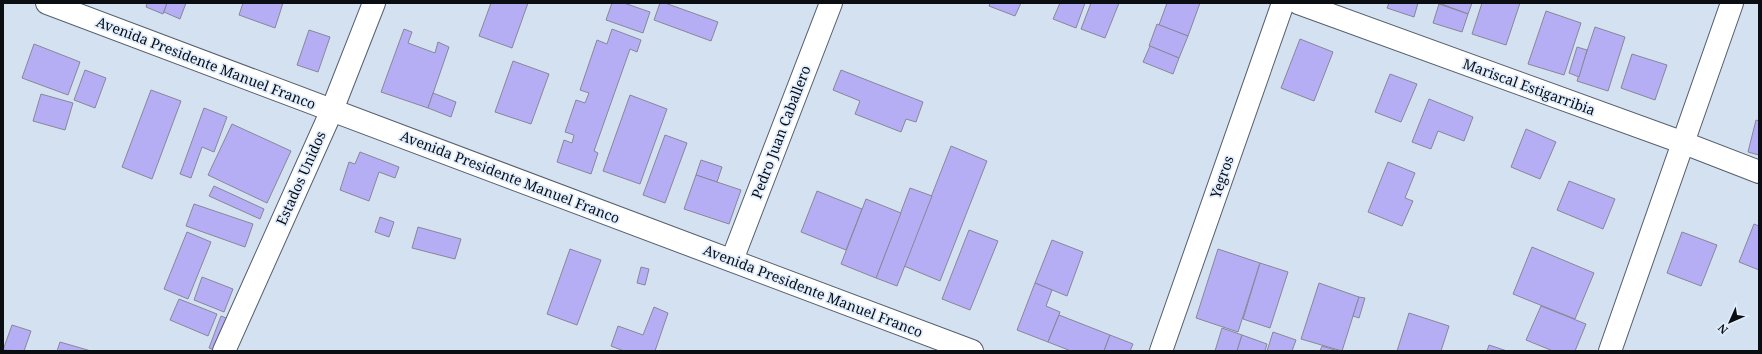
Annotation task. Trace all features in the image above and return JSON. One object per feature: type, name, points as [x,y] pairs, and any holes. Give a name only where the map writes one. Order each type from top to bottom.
[{"type":"street","name":"Avenida Presidente Manuel Franco","points":[[47,3],[972,351]]},
{"type":"street","name":"Estados Unidos","points":[[224,351],[332,110],[374,3]]},
{"type":"street","name":"Pedro Juan Caballero","points":[[732,260],[831,3]]},
{"type":"street","name":"Yegros","points":[[1161,351],[1283,3]]},
{"type":"street","name":"Mariscal Estigarribia","points":[[1298,3],[1684,143],[1759,172]]},
{"type":"street","points":[[1610,351],[1732,3]]},
{"type":"building","points":[[147,3],[167,3],[163,14],[146,7]]},
{"type":"building","points":[[167,3],[186,3],[180,19],[164,12]]},
{"type":"building","points":[[243,3],[283,3],[275,28],[239,15]]},
{"type":"building","points":[[491,3],[528,3],[512,48],[479,36]]},
{"type":"building","points":[[612,3],[624,3],[650,12],[643,33],[606,20]]},
{"type":"building","points":[[660,3],[665,3],[718,22],[711,41],[654,20]]},
{"type":"building","points":[[990,3],[1021,3],[1015,16],[989,6]]},
{"type":"building","points":[[1060,3],[1085,3],[1076,28],[1053,19]]},
{"type":"building","points":[[1091,3],[1119,3],[1105,38],[1081,29]]},
{"type":"building","points":[[1167,3],[1200,3],[1188,36],[1159,25]]},
{"type":"building","points":[[1389,3],[1418,3],[1414,17],[1387,8]]},
{"type":"building","points":[[1439,3],[1472,3],[1468,14]]},
{"type":"building","points":[[1482,3],[1520,3],[1506,45],[1472,34]]},
{"type":"building","points":[[1439,4],[1468,14],[1462,32],[1433,23]]},
{"type":"building","points":[[1546,11],[1581,23],[1564,75],[1528,64]]},
{"type":"building","points":[[1157,24],[1188,36],[1179,58],[1149,46]]},
{"type":"building","points":[[1595,27],[1625,37],[1608,91],[1577,81]]},
{"type":"building","points":[[404,29],[412,32],[408,43],[435,53],[438,42],[449,47],[428,108],[381,92]]},
{"type":"building","points":[[612,29],[641,40],[637,52],[630,49],[594,151],[598,153],[591,174],[557,162],[564,140],[572,143],[574,135],[565,132],[576,100],[585,103],[589,93],[580,90],[597,40],[607,44]]},
{"type":"building","points":[[309,30],[330,37],[318,72],[297,65]]},
{"type":"building","points":[[1300,39],[1333,52],[1314,101],[1281,88]]},
{"type":"building","points":[[34,44],[80,62],[68,95],[22,78]]},
{"type":"building","points":[[1150,46],[1179,58],[1173,74],[1143,62]]},
{"type":"building","points":[[1577,47],[1587,50],[1579,77],[1569,73]]},
{"type":"building","points":[[1632,54],[1667,65],[1655,100],[1621,88]]},
{"type":"building","points":[[513,61],[549,74],[531,124],[495,112]]},
{"type":"building","points":[[85,70],[106,78],[95,108],[74,100]]},
{"type":"building","points":[[841,70],[923,102],[916,122],[906,119],[901,132],[855,114],[860,101],[833,90]]},
{"type":"building","points":[[1390,74],[1417,84],[1401,122],[1375,112]]},
{"type":"building","points":[[151,90],[181,101],[152,179],[122,167]]},
{"type":"building","points":[[433,93],[456,102],[451,117],[428,108]]},
{"type":"building","points":[[41,94],[73,103],[65,130],[33,121]]},
{"type":"building","points":[[630,95],[667,109],[640,184],[603,171]]},
{"type":"building","points":[[1429,99],[1473,117],[1464,141],[1438,131],[1431,149],[1412,142]]},
{"type":"building","points":[[204,108],[227,117],[214,152],[202,147],[191,178],[180,174]]},
{"type":"building","points":[[1756,120],[1759,121],[1759,155],[1748,152]]},
{"type":"building","points":[[232,124],[291,151],[267,203],[208,175]]},
{"type":"building","points":[[1526,129],[1556,142],[1540,179],[1511,167]]},
{"type":"building","points":[[665,135],[687,143],[665,203],[643,195]]},
{"type":"building","points":[[951,146],[987,161],[940,281],[904,266]]},
{"type":"building","points":[[360,152],[399,167],[395,178],[379,172],[369,201],[340,190],[349,162],[355,164]]},
{"type":"building","points":[[701,160],[722,167],[717,182],[696,175]]},
{"type":"building","points":[[1388,162],[1415,173],[1405,198],[1413,201],[1402,226],[1368,212]]},
{"type":"building","points":[[696,175],[741,190],[729,224],[684,209]]},
{"type":"building","points":[[1569,181],[1615,199],[1603,229],[1557,210]]},
{"type":"building","points":[[214,186],[264,209],[260,219],[209,196]]},
{"type":"building","points":[[910,188],[932,196],[897,286],[876,278]]},
{"type":"building","points":[[817,191],[862,209],[846,250],[801,232]]},
{"type":"building","points":[[866,199],[901,213],[876,278],[841,264]]},
{"type":"building","points":[[194,204],[253,224],[245,247],[186,226]]},
{"type":"building","points":[[380,217],[394,222],[389,237],[375,232]]},
{"type":"building","points":[[1754,224],[1759,226],[1759,270],[1739,262]]},
{"type":"building","points":[[418,227],[461,239],[455,259],[412,248]]},
{"type":"building","points":[[969,230],[998,241],[970,310],[942,299]]},
{"type":"building","points":[[187,232],[211,242],[188,299],[164,289]]},
{"type":"building","points":[[1682,232],[1717,245],[1701,286],[1667,273]]},
{"type":"building","points":[[1052,240],[1083,252],[1067,296],[1035,283]]},
{"type":"building","points":[[1532,247],[1594,273],[1575,319],[1513,294]]},
{"type":"building","points":[[570,249],[601,260],[577,325],[547,314]]},
{"type":"building","points":[[1218,249],[1260,263],[1238,332],[1196,318]]},
{"type":"building","points":[[1260,263],[1288,272],[1270,328],[1243,319]]},
{"type":"building","points":[[641,267],[649,269],[645,285],[637,283]]},
{"type":"building","points":[[202,277],[233,289],[224,312],[194,300]]},
{"type":"building","points":[[1035,283],[1052,290],[1046,306],[1060,312],[1048,342],[1017,330]]},
{"type":"building","points":[[1319,283],[1359,297],[1342,351],[1301,339]]},
{"type":"building","points":[[1359,297],[1365,298],[1359,318],[1353,316]]},
{"type":"building","points":[[179,299],[217,314],[208,336],[170,320]]},
{"type":"building","points":[[1541,306],[1586,324],[1575,351],[1553,351],[1526,340]]},
{"type":"building","points":[[654,307],[668,313],[655,351],[624,351],[611,346],[618,326],[643,335]]},
{"type":"building","points":[[1409,313],[1449,326],[1441,351],[1397,351]]},
{"type":"building","points":[[1059,315],[1110,335],[1104,351],[1071,351],[1048,342]]},
{"type":"building","points":[[221,316],[231,320],[217,351],[209,348]]},
{"type":"building","points":[[12,325],[31,331],[24,351],[3,350]]},
{"type":"building","points":[[1222,328],[1242,335],[1237,351],[1215,351]]},
{"type":"building","points":[[1273,332],[1296,340],[1292,351],[1267,351]]},
{"type":"building","points":[[1110,335],[1133,344],[1130,351],[1104,351]]},
{"type":"building","points":[[1242,335],[1267,344],[1265,351],[1237,351]]},
{"type":"building","points":[[60,342],[91,351],[57,351]]},
{"type":"building","points":[[1489,345],[1507,351],[1487,351]]},
{"type":"building","points":[[1322,346],[1338,351],[1320,351]]}]
